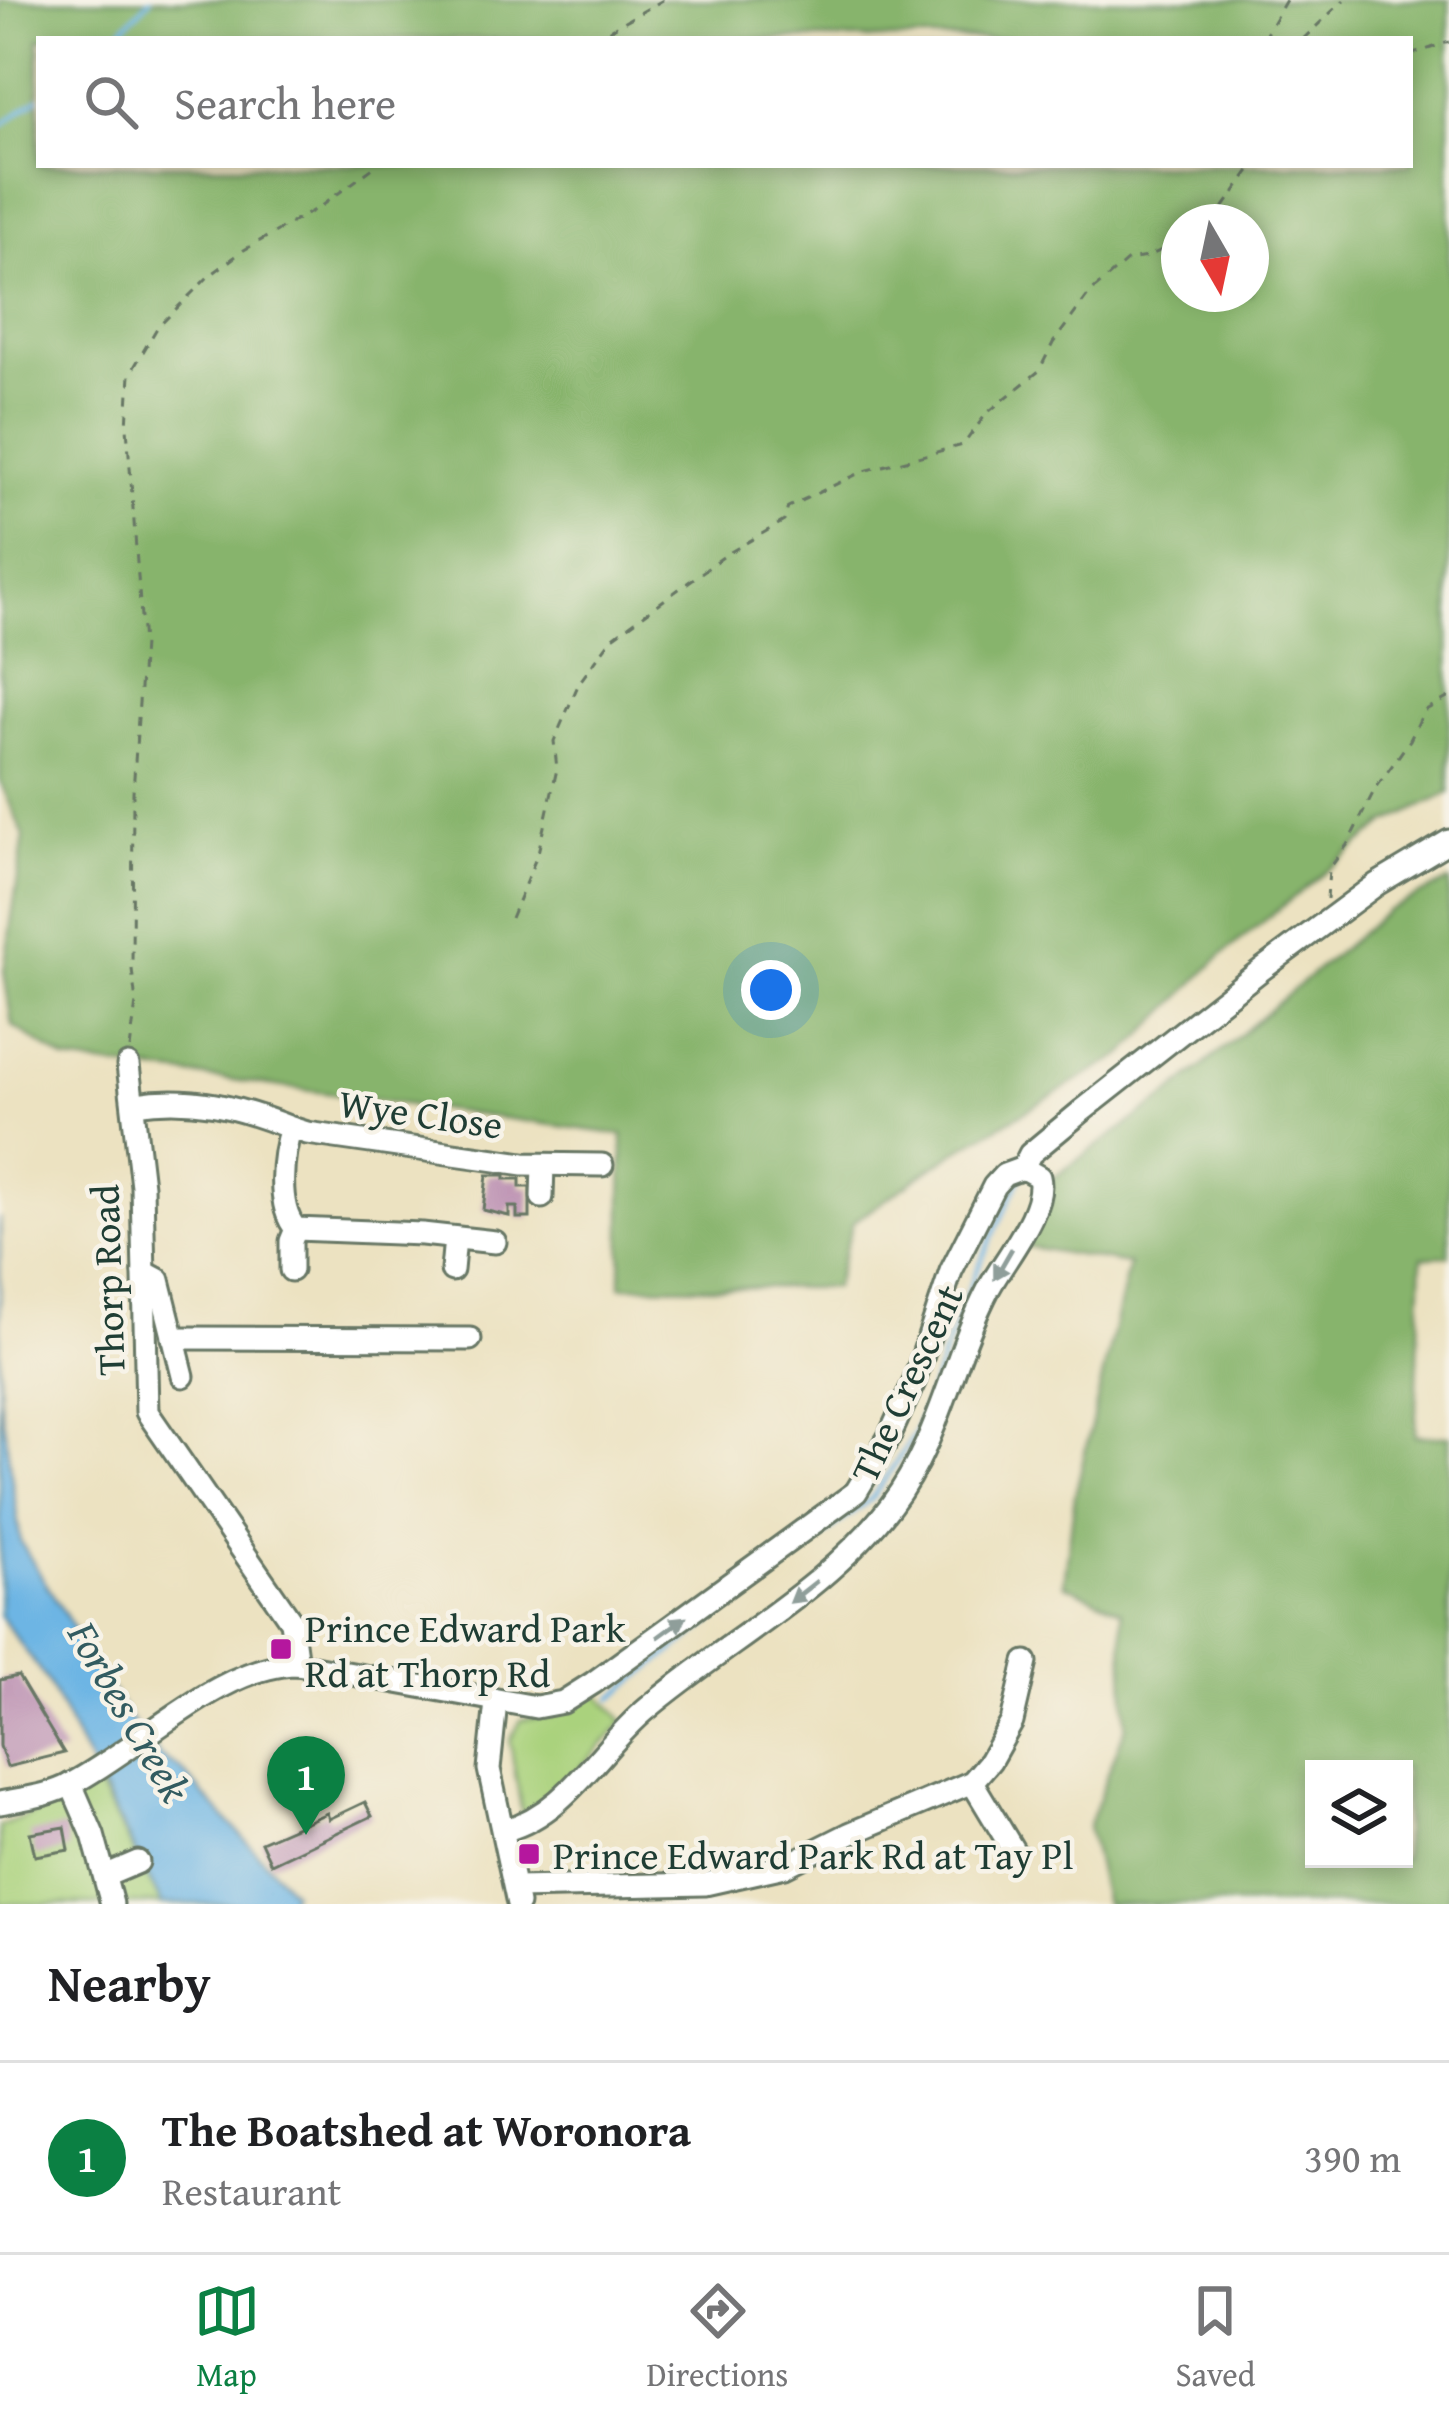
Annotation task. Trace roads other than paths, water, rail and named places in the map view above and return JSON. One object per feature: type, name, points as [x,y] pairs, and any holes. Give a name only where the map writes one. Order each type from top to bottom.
[{"type":"street","name":"The Crescent","points":[[297,1664],[496,1702],[536,1707],[563,1702],[856,1492],[914,1382],[951,1271],[1004,1175],[1023,1168],[1030,1154],[1083,1110],[1330,919],[1449,841]]},
{"type":"street","name":"Thorp Road","points":[[128,1065],[135,1104],[147,1412],[291,1621],[297,1664]]},
{"type":"street","name":"Wye Close","points":[[135,1104],[204,1102],[327,1136],[543,1165],[602,1165]]},
{"type":"street","name":"Wye Close","points":[[291,1128],[283,1165],[287,1216],[296,1228],[291,1236],[291,1270]]},
{"type":"street","name":"Wye Close","points":[[542,1197],[543,1165]]},
{"type":"street","name":"The Crescent","points":[[505,1830],[529,1823],[566,1793],[644,1711],[811,1588],[892,1504],[932,1427],[986,1294],[1037,1207],[1039,1177],[1023,1168]]},
{"type":"street","points":[[296,1228],[495,1242]]},
{"type":"street","points":[[452,1270],[455,1238]]},
{"type":"street","points":[[144,1272],[159,1280],[182,1376]]},
{"type":"street","points":[[173,1338],[470,1339]]},
{"type":"street","points":[[496,1702],[489,1769],[517,1896],[684,1895],[705,1885],[784,1866],[972,1783],[1012,1723],[1026,1663]]},
{"type":"street","points":[[0,1803],[79,1779],[240,1676],[297,1664]]},
{"type":"street","points":[[79,1779],[112,1904]]},
{"type":"street","points":[[972,1783],[1013,1850]]},
{"type":"street","points":[[105,1876],[138,1862]]},
{"type":"water","name":"Forbes Creek","points":[[0,1397],[21,1543],[129,1718],[292,1891],[288,1904],[162,1904],[46,1679],[0,1616]]},
{"type":"waterway","name":"Forbes Creek","points":[[115,36],[150,0]]},
{"type":"waterway","name":"Forbes Creek","points":[[0,126],[36,100]]},
{"type":"waterway","points":[[612,1698],[872,1498],[913,1437],[970,1284],[1020,1179]]},
{"type":"place","name":"Prince Edward Park Rd at Thorp Rd","points":[[281,1649]]},
{"type":"place","name":"The Boatshed at Woronora","points":[[306,1835]]},
{"type":"place","name":"Prince Edward Park Rd at Tay Pl","points":[[529,1854]]}]
